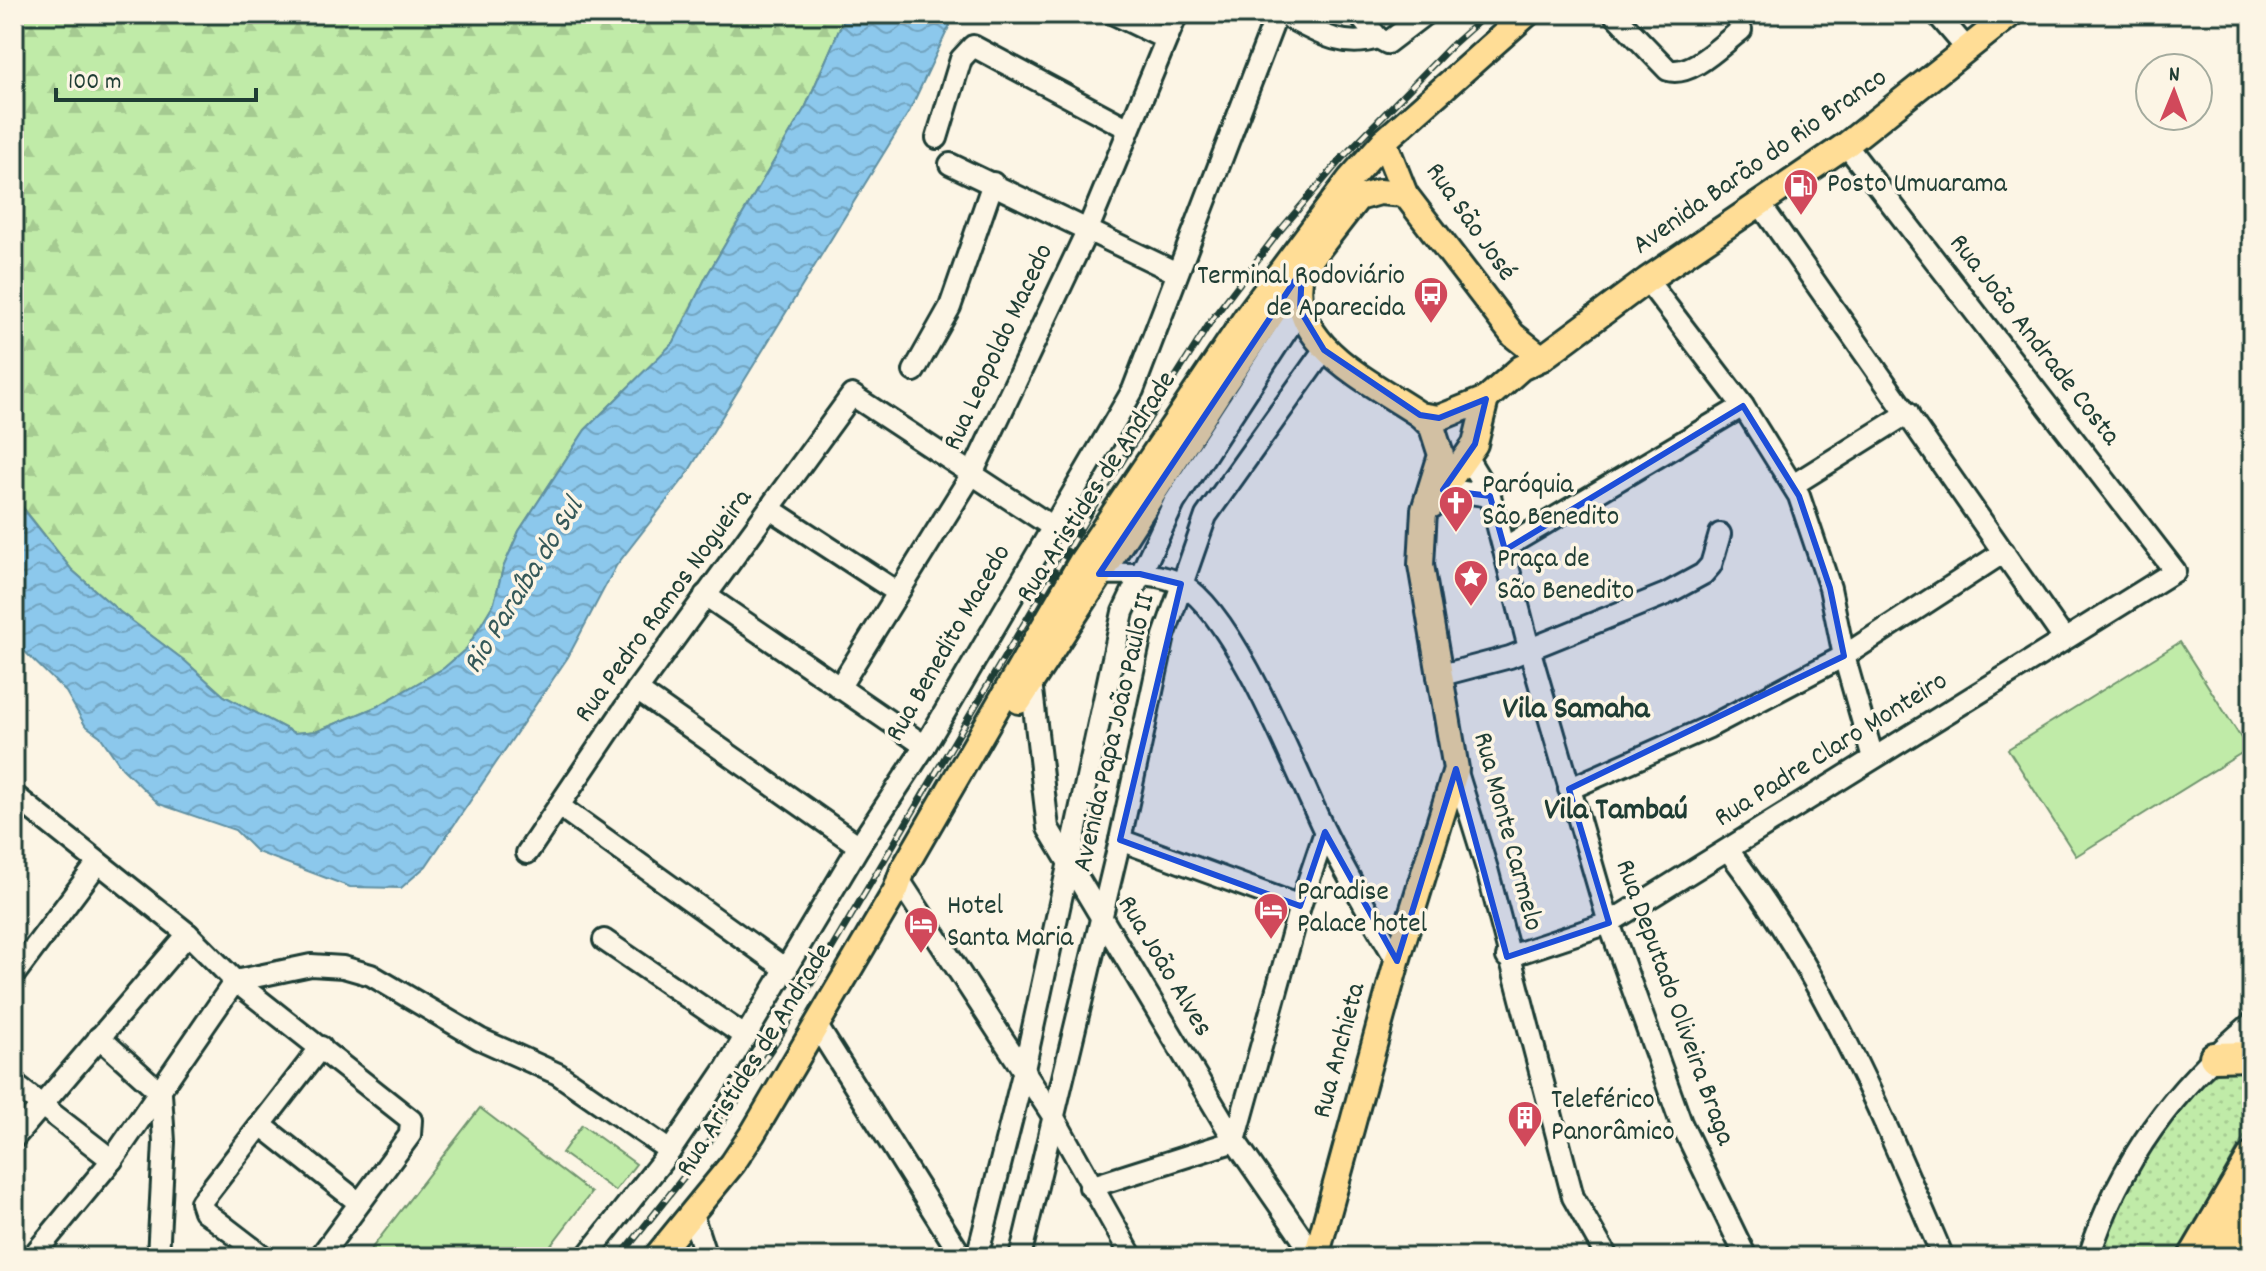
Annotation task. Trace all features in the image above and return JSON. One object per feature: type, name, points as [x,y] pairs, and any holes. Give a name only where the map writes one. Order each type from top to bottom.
[{"type":"highway","points":[[2214,1057],[2252,1056]]},
{"type":"highway","points":[[2193,1257],[2241,1196],[2252,1141]]},
{"type":"highway","points":[[2223,1257],[2252,1157]]},
{"type":"main road","name":"Rua Aristides de Andrade","points":[[656,1257],[733,1163],[900,884],[1081,562],[1247,316],[1350,179],[1384,141],[1527,14]]},
{"type":"main road","name":"Avenida Barão do Rio Branco","points":[[1430,416],[1486,399],[1647,280],[1846,145],[2011,14]]},
{"type":"main road","name":"Rua São José","points":[[1384,141],[1405,194],[1532,363]]},
{"type":"main road","name":"Rua Aristides de Andrade","points":[[900,884],[1099,574],[1302,270],[1358,198],[1379,192],[1405,194]]},
{"type":"main road","points":[[1302,270],[1300,310],[1324,350],[1430,416],[1445,443],[1467,458]]},
{"type":"main road","points":[[1422,522],[1475,444],[1486,399]]},
{"type":"main road","name":"Rua Monte Carmelo","points":[[1430,416],[1441,455],[1422,522],[1421,565],[1456,769]]},
{"type":"main road","name":"Rua Anchieta","points":[[1315,1257],[1397,961],[1456,769]]},
{"type":"street","points":[[1114,14],[1166,39]]},
{"type":"street","name":"Rua Leopoldo Macedo","points":[[839,688],[972,474],[1088,229],[1177,14]]},
{"type":"street","points":[[1280,14],[1340,42],[1362,43],[1378,38]]},
{"type":"street","name":"Rua Benedito Macedo","points":[[586,1257],[670,1151],[746,1037],[859,846],[925,746],[1133,390],[1280,14]]},
{"type":"street","points":[[1358,14],[1378,38],[1387,43],[1425,14]]},
{"type":"street","points":[[1614,14],[1668,70],[1674,72],[1687,69],[1741,30]]},
{"type":"street","points":[[1937,14],[1967,49]]},
{"type":"street","points":[[937,138],[961,59],[973,46],[1129,129]]},
{"type":"street","name":"Rua João Andrade Costa","points":[[1846,145],[2175,571]]},
{"type":"street","points":[[950,164],[1177,273]]},
{"type":"street","points":[[914,371],[950,307],[993,183]]},
{"type":"street","points":[[1761,205],[2064,639]]},
{"type":"street","points":[[1647,280],[1743,406],[1793,485],[1814,531],[1844,656],[1873,758]]},
{"type":"street","name":"Avenida Papa João Paulo II","points":[[977,1257],[1023,1074],[1123,612],[1174,503],[1300,310]]},
{"type":"street","name":"Avenida Papa João Paulo II","points":[[1020,1257],[1120,840],[1164,636],[1181,584],[1206,516],[1324,350]]},
{"type":"street","name":"Rua Pedro Ramos Nogueira","points":[[527,853],[637,690],[852,395],[972,474]]},
{"type":"street","points":[[1504,548],[1743,406]]},
{"type":"street","points":[[1793,485],[1908,413]]},
{"type":"street","name":"Rua Deputado Oliveira Braga","points":[[1467,458],[1490,496],[1529,648],[1609,923],[1681,1123],[1746,1257]]},
{"type":"street","points":[[972,474],[1054,528]]},
{"type":"street","points":[[1436,500],[1463,492],[1490,496]]},
{"type":"street","points":[[770,509],[897,592]]},
{"type":"street","points":[[1438,676],[1529,648],[1666,594],[1703,574],[1711,565],[1720,534]]},
{"type":"street","points":[[1569,789],[1709,727],[1844,656],[2004,552]]},
{"type":"street","name":"Rua Padre Claro Monteiro","points":[[1507,957],[1609,923],[2175,571]]},
{"type":"street","points":[[1099,574],[1140,574],[1181,584],[1200,599],[1220,624],[1255,683],[1325,832],[1397,961]]},
{"type":"street","points":[[705,595],[925,746]]},
{"type":"street","name":"Rua João Alves","points":[[1031,681],[1048,828],[1235,1141],[1315,1257]]},
{"type":"street","points":[[637,690],[859,846]]},
{"type":"street","name":"Rua Monte Carmelo","points":[[1456,769],[1487,869],[1507,957],[1573,1197],[1607,1257]]},
{"type":"street","points":[[14,795],[188,934],[235,981],[407,1115],[412,1125],[410,1135],[320,1257]]},
{"type":"street","points":[[559,806],[787,970]]},
{"type":"street","points":[[1090,1187],[1235,1141],[1300,906],[1325,832]]},
{"type":"street","points":[[1120,840],[1300,906]]},
{"type":"street","points":[[1728,850],[1766,899],[1821,987],[1880,1110],[1943,1257]]},
{"type":"street","points":[[14,975],[97,864]]},
{"type":"street","points":[[900,884],[1053,1116],[1090,1187],[1132,1257]]},
{"type":"street","points":[[14,1138],[188,934]]},
{"type":"street","points":[[604,940],[746,1037]]},
{"type":"street","points":[[32,1257],[112,1160],[161,1093],[235,981],[311,965],[343,967],[371,975],[480,1039],[558,1074],[670,1151]]},
{"type":"street","points":[[2089,1257],[2118,1181],[2137,1149],[2174,1096],[2252,1023]]},
{"type":"street","points":[[817,1026],[962,1257]]},
{"type":"street","points":[[99,1037],[161,1093],[164,1142],[158,1257]]},
{"type":"street","points":[[264,1257],[201,1206],[203,1197],[321,1047]]},
{"type":"street","points":[[14,1084],[112,1160]]},
{"type":"street","points":[[261,1125],[358,1202]]},
{"type":"street","points":[[692,1214],[706,1257]]},
{"type":"highlighted area","points":[[1302,270],[1300,310],[1324,350],[1420,415],[1439,418],[1486,399],[1475,444],[1443,490],[1490,496],[1505,550],[1743,406],[1799,496],[1830,588],[1844,656],[1569,789],[1609,923],[1507,957],[1456,769],[1397,961],[1325,832],[1300,906],[1120,840],[1181,584],[1140,574],[1099,574]]},
{"type":"green space","points":[[14,14],[846,14],[806,106],[706,277],[674,342],[585,430],[519,531],[503,568],[494,603],[467,648],[444,668],[378,706],[318,731],[294,733],[224,696],[185,661],[120,612],[72,570],[14,496]]},
{"type":"green space","points":[[2180,642],[2248,749],[2076,856],[2008,749]]},
{"type":"green space","points":[[2231,1061],[2252,1062],[2252,1123],[2200,1215],[2182,1257],[2099,1257],[2120,1201],[2150,1149],[2187,1102]]},
{"type":"green space","points":[[480,1108],[591,1193],[542,1257],[365,1257]]},
{"type":"green space","points":[[582,1125],[636,1164],[615,1191],[562,1153]]},
{"type":"water","name":"Rio Paraíba do Sul","points":[[846,14],[955,14],[909,112],[685,477],[616,566],[568,657],[426,866],[401,888],[350,887],[257,852],[235,830],[159,804],[122,768],[100,736],[85,725],[66,692],[14,641],[14,497],[72,570],[120,612],[185,661],[224,696],[294,733],[318,731],[378,706],[444,668],[467,648],[494,603],[503,568],[519,531],[585,430],[674,342],[706,277],[806,106]]},
{"type":"railway","points":[[620,1257],[698,1159],[780,1036],[1095,504],[1213,318],[1278,233],[1342,158],[1451,46],[1487,14]]},
{"type":"place","name":"Posto Umuarama","points":[[1801,217]]},
{"type":"place","name":"Terminal Rodoviário de Aparecida","points":[[1431,325]]},
{"type":"place","name":"Paróquia São Benedito","points":[[1456,534]]},
{"type":"place","name":"Praça de São Benedito","points":[[1471,608]]},
{"type":"place","name":"Paradise Palace hotel","points":[[1271,941]]},
{"type":"place","name":"Hotel Santa Maria","points":[[921,955]]},
{"type":"place","name":"Teleférico Panorâmico","points":[[1525,1149]]},
{"type":"district","name":"Vila Samaha","points":[[1576,711]]},
{"type":"district","name":"Vila Tambaú","points":[[1616,812]]}]
